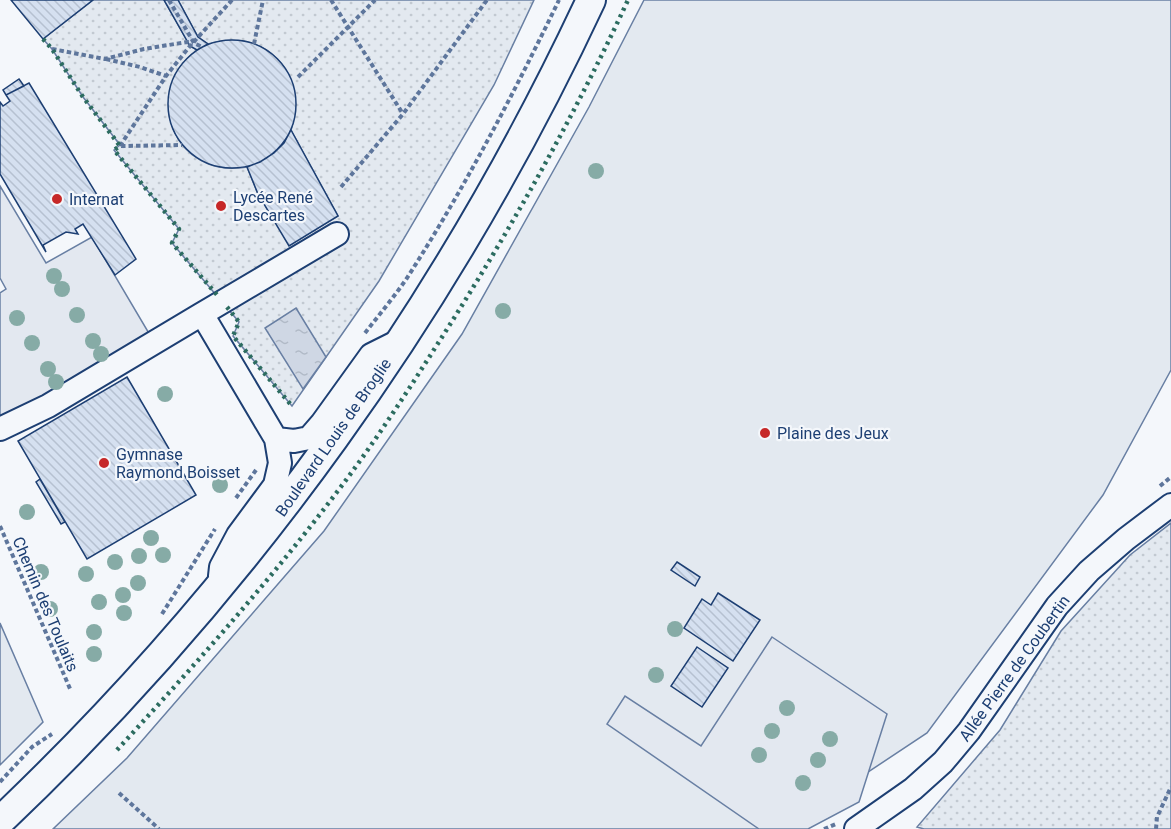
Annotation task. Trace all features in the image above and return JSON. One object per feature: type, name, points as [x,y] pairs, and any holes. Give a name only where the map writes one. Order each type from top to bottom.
[{"type":"main road","name":"Boulevard Louis de Broglie","points":[[0,820],[75,748],[167,649],[279,513],[401,340],[469,232],[519,145],[591,0]]},
{"type":"street","points":[[0,429],[48,406],[337,234]]},
{"type":"street","points":[[202,315],[276,439],[280,463],[275,485],[238,535],[221,567],[218,588]]},
{"type":"street","points":[[276,439],[294,441],[309,438],[371,355],[401,340]]},
{"type":"street","name":"Allée Pierre de Coubertin","points":[[860,828],[913,789],[943,762],[969,732],[1057,606],[1089,571],[1171,505]]},
{"type":"path","points":[[169,0],[194,43]]},
{"type":"path","points":[[182,145],[120,146],[166,76],[232,0]]},
{"type":"path","points":[[254,44],[263,0]]},
{"type":"path","points":[[331,0],[403,114]]},
{"type":"path","points":[[298,77],[375,0]]},
{"type":"path","points":[[341,187],[403,114],[487,0]]},
{"type":"path","points":[[364,336],[406,279],[447,211],[489,137],[559,0]]},
{"type":"path","points":[[105,59],[144,49],[187,42],[202,47]]},
{"type":"path","points":[[52,49],[140,67],[166,76]]},
{"type":"path","points":[[230,508],[276,439]]},
{"type":"path","name":"Chemin des Toulaits","points":[[0,526],[70,691]]},
{"type":"path","points":[[159,619],[217,526]]},
{"type":"path","points":[[0,782],[32,747],[54,733]]},
{"type":"path","points":[[1156,829],[1157,817],[1171,787]]},
{"type":"path","points":[[119,793],[159,829]]},
{"type":"shaded area","name":"Lycée René Descartes","points":[[93,0],[164,0],[190,46],[197,50],[180,68],[171,89],[169,110],[174,130],[185,147],[201,160],[222,168],[247,167],[258,194],[290,245],[338,216],[291,130],[295,109],[288,73],[278,59],[248,42],[229,40],[208,44],[198,37],[178,0],[534,0],[494,85],[379,281],[292,406],[233,336],[239,322],[172,243],[179,229],[114,150],[120,145],[43,39]]},
{"type":"shaded area","name":"Plaine des Jeux","points":[[644,0],[1171,0],[1171,370],[1103,495],[927,733],[782,829],[53,829],[127,758],[324,531],[462,334],[589,107]]},
{"type":"shaded area","points":[[227,81],[240,86],[245,99],[240,112],[227,117],[214,112],[209,99],[214,86]]},
{"type":"shaded area","points":[[0,186],[46,263],[92,237],[160,352],[0,425],[0,293],[6,289],[0,278]]},
{"type":"shaded area","points":[[1171,523],[1171,829],[924,829],[917,827],[1000,730],[1061,631],[1130,555]]},
{"type":"shaded area","points":[[0,623],[43,722],[0,765]]},
{"type":"shaded area","points":[[772,637],[887,714],[859,802],[808,829],[759,829],[607,724],[625,696],[701,746]]},
{"type":"water","points":[[296,308],[326,357],[303,389],[265,328]]},
{"type":"building","points":[[11,0],[93,0],[43,39]]},
{"type":"building","points":[[164,0],[178,0],[198,37],[208,44],[197,50],[190,46]]},
{"type":"building","points":[[232,40],[257,45],[277,59],[291,79],[296,104],[291,129],[277,149],[257,163],[232,168],[207,163],[187,149],[173,129],[168,104],[173,79],[187,59],[207,45]]},
{"type":"building","points":[[19,79],[24,86],[6,95],[3,90]]},
{"type":"building","name":"Internat","points":[[29,83],[136,259],[115,275],[83,224],[75,229],[78,234],[66,232],[43,245],[46,252],[0,174],[0,102],[3,106],[10,101],[6,95]]},
{"type":"building","points":[[291,130],[338,216],[289,246],[258,194],[247,167],[274,153],[284,143]]},
{"type":"building","name":"Gymnase Raymond Boisset","points":[[127,377],[196,495],[87,559],[18,441]]},
{"type":"building","points":[[40,479],[65,522],[61,524],[36,482]]},
{"type":"building","points":[[677,562],[700,577],[695,586],[671,570]]},
{"type":"building","points":[[718,593],[760,620],[733,661],[684,628],[702,599],[711,605]]},
{"type":"building","points":[[697,647],[728,668],[702,707],[671,686]]},
{"type":"hedge","points":[[117,750],[285,559],[388,421],[462,306],[513,221],[584,90],[628,0]]},
{"type":"hedge","points":[[43,39],[120,146],[114,150],[179,229],[172,243],[218,296]]},
{"type":"hedge","points":[[227,307],[239,322],[233,336],[292,406]]},
{"type":"place","name":"Internat","points":[[57,199]]},
{"type":"place","name":"Lycée René Descartes","points":[[221,206]]},
{"type":"place","name":"Plaine des Jeux","points":[[765,433]]},
{"type":"place","name":"Gymnase Raymond Boisset","points":[[104,463]]}]
